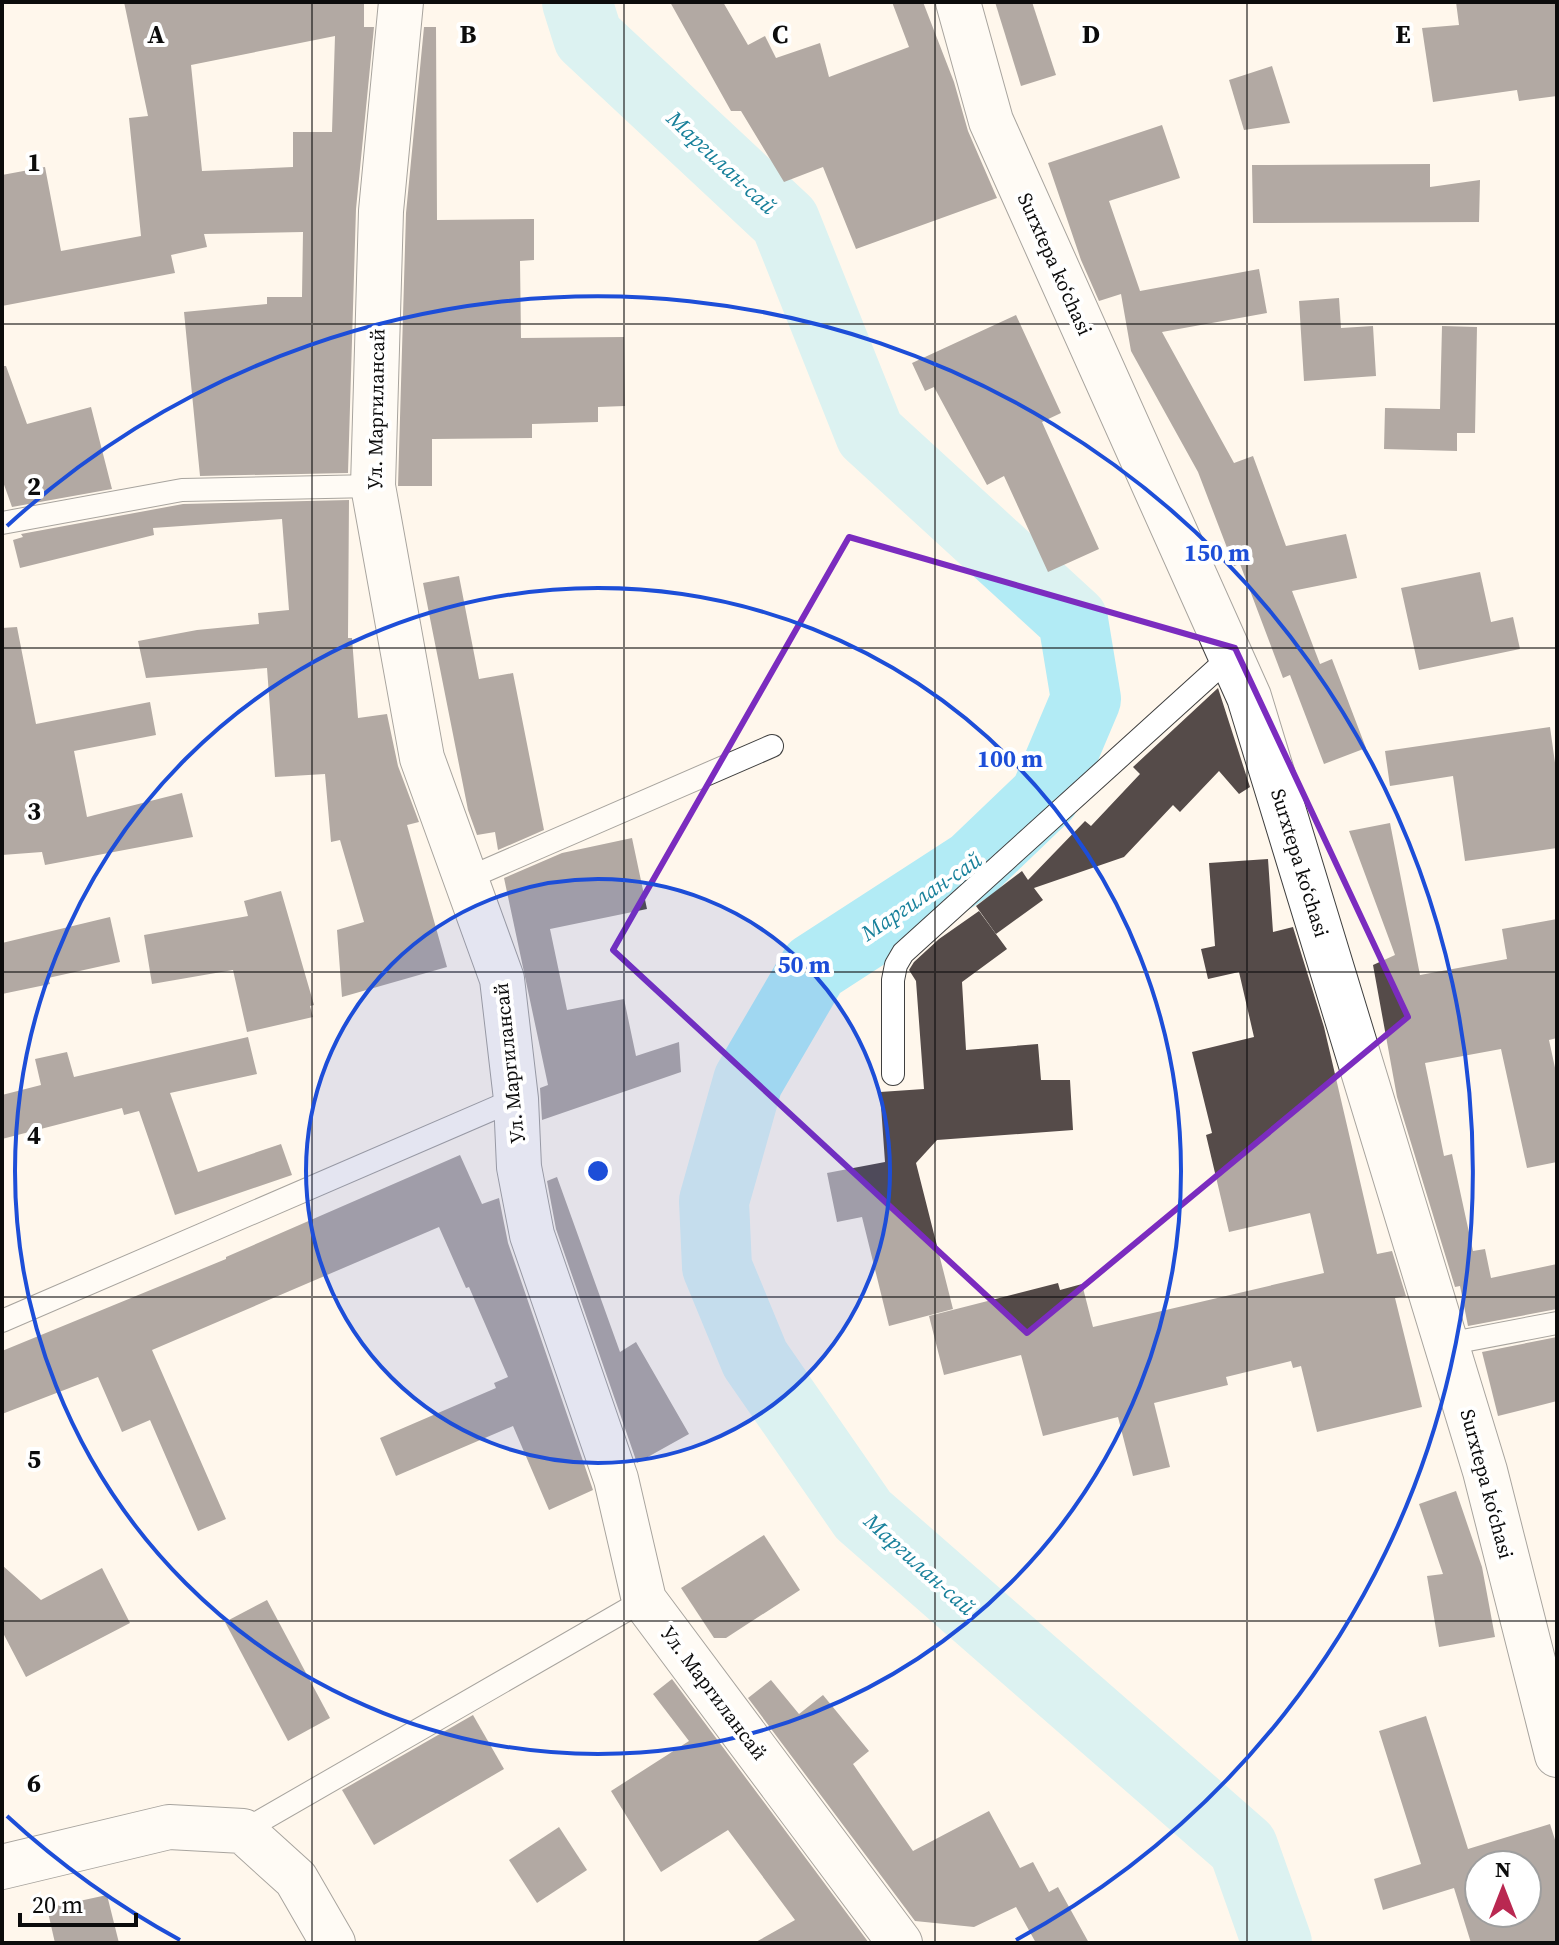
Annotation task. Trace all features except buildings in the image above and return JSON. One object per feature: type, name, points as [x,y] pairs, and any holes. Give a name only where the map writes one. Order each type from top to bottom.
[{"type":"street","name":"Ул. Маргилансай","points":[[401,2],[381,211],[373,486],[422,758],[502,979],[516,1099],[519,1167],[532,1235],[616,1479],[644,1600],[900,1943]]},
{"type":"street","name":"Surxtepa koʻchasi","points":[[958,2],[991,121],[1249,697],[1485,1471],[1557,1755]]},
{"type":"street","points":[[2,1867],[169,1827],[243,1831],[296,1879],[333,1943]]},
{"type":"lane","points":[[2,523],[182,490],[373,486]]},
{"type":"lane","points":[[893,1074],[893,980],[903,953],[1231,656]]},
{"type":"lane","points":[[466,879],[772,746]]},
{"type":"lane","points":[[2,1321],[516,1099]]},
{"type":"lane","points":[[1447,1344],[1557,1323]]},
{"type":"lane","points":[[243,1831],[644,1600]]},
{"type":"highlighted area","points":[[849,537],[1235,648],[1408,1017],[1027,1333],[613,950]]},
{"type":"waterway","name":"Маргилан-сай","points":[[577,2],[588,37],[785,221],[870,434],[1073,620],[1086,699],[1045,796],[973,865],[814,968],[748,1081],[714,1201],[717,1267],[755,1359],[863,1515],[1243,1847],[1277,1943]]}]
